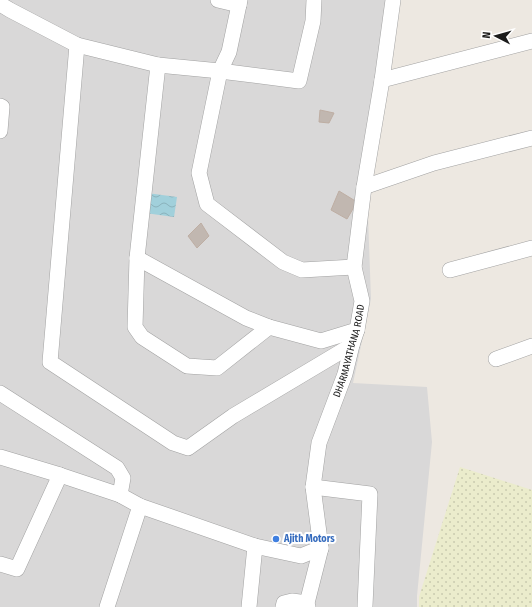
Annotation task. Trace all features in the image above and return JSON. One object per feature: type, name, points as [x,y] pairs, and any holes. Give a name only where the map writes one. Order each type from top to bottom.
[{"type":"street","points":[[218,0],[240,3],[229,52],[220,70],[199,173],[207,204],[283,262],[302,270],[354,267]]},
{"type":"street","points":[[9,5],[77,45],[158,65],[220,70],[299,81],[313,21],[314,0]]},
{"type":"street","name":"DHARMAYATHANA ROAD","points":[[321,548],[313,487],[319,443],[345,374],[357,330],[362,302],[354,267],[364,187],[382,80],[393,0]]},
{"type":"street","points":[[382,80],[532,41]]},
{"type":"street","points":[[77,45],[50,362],[173,443],[188,448],[233,416],[352,345]]},
{"type":"street","points":[[158,65],[137,258],[134,327],[142,337],[187,366],[217,368],[270,327]]},
{"type":"street","points":[[0,106],[2,108],[0,130]]},
{"type":"street","points":[[364,187],[434,163],[532,138]]},
{"type":"street","points":[[450,270],[532,248]]},
{"type":"street","points":[[137,258],[246,318],[270,327],[320,341],[357,330]]},
{"type":"street","points":[[496,360],[532,346]]},
{"type":"street","points":[[0,393],[116,468],[122,478],[120,494]]},
{"type":"street","points":[[0,457],[120,494],[140,506],[256,546],[301,556],[321,548]]},
{"type":"street","points":[[0,564],[17,569],[60,475]]},
{"type":"street","points":[[313,487],[370,494],[366,606]]},
{"type":"street","points":[[107,607],[140,506]]},
{"type":"street","points":[[249,607],[256,546]]},
{"type":"street","points":[[283,607],[284,603],[292,601],[308,605],[321,548]]},
{"type":"shaded area","points":[[0,0],[396,0],[367,188],[371,299],[353,383],[427,387],[432,442],[417,607],[0,607]]},
{"type":"green space","points":[[460,467],[532,490],[532,607],[419,607],[419,597]]},
{"type":"water","points":[[147,193],[177,197],[174,217],[145,213]]},
{"type":"building","points":[[320,110],[334,113],[329,123],[319,122]]},
{"type":"building","points":[[339,191],[357,202],[347,219],[331,210]]},
{"type":"building","points":[[201,223],[209,236],[197,248],[188,236]]},
{"type":"place","name":"Ajith Motors","points":[[276,539]]}]
